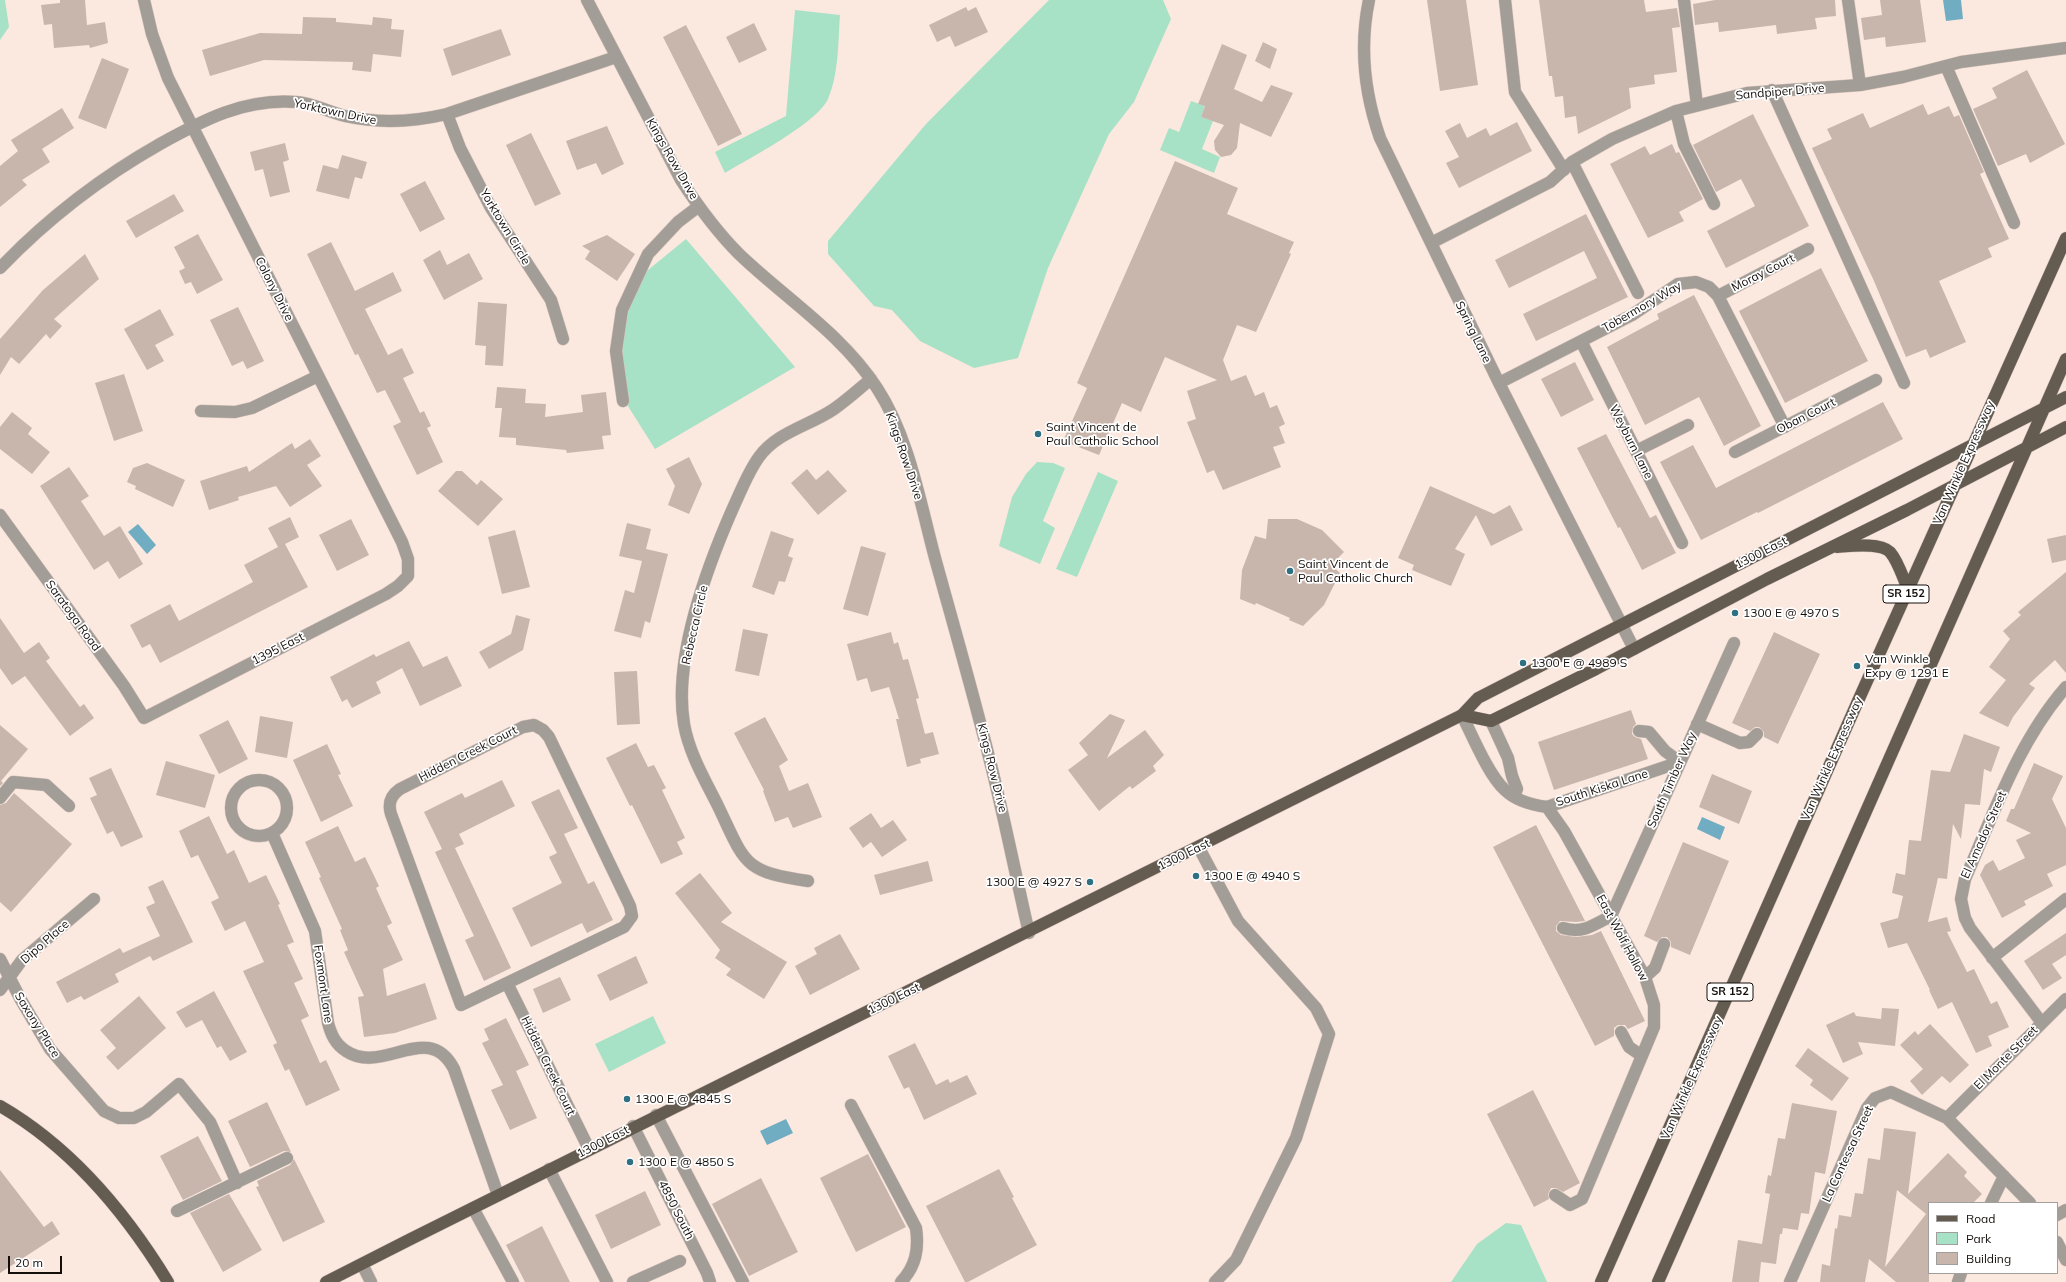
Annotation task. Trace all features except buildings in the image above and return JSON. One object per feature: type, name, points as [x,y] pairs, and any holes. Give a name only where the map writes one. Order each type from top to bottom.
[{"type":"main road","name":"Van Winkle Expressway","points":[[1601,1282],[1908,589],[2066,238]]},
{"type":"main road","points":[[1658,1282],[2066,359]]},
{"type":"main road","name":"1300 East","points":[[326,1282],[633,1126],[1028,933],[1462,715],[1478,698],[2066,397]]},
{"type":"main road","points":[[1462,715],[1490,721],[1954,486],[2066,427]]},
{"type":"main road","points":[[1832,547],[1871,546],[1888,550],[1893,556],[1908,589]]},
{"type":"main road","points":[[0,1106],[52,1143],[100,1187],[144,1242],[168,1282]]},
{"type":"street","name":"Colony Drive","points":[[144,0],[159,56],[192,126],[404,546],[408,559],[408,576]]},
{"type":"street","name":"Kings Row Drive","points":[[587,0],[681,180],[699,206],[738,253],[829,331],[857,360],[871,379],[888,407],[910,468],[990,758],[1028,933]]},
{"type":"street","name":"Spring Lane","points":[[1369,0],[1364,31],[1363,59],[1370,107],[1386,153],[1499,383],[1634,649]]},
{"type":"street","points":[[1504,0],[1515,92],[1568,166],[1638,293]]},
{"type":"street","points":[[1684,0],[1697,105]]},
{"type":"street","points":[[1848,0],[1860,85]]},
{"type":"street","name":"Sandpiper Drive","points":[[1431,243],[1550,182],[1568,166],[1612,139],[1676,111],[1747,93],[1772,90],[1860,85],[1903,77],[1961,62],[2066,48]]},
{"type":"street","name":"Yorktown Drive","points":[[0,268],[26,241],[82,194],[142,154],[192,126],[237,107],[271,102],[308,104],[345,116],[379,121],[421,120],[447,114],[616,57]]},
{"type":"street","points":[[1946,66],[2014,223]]},
{"type":"street","points":[[1772,90],[1904,383]]},
{"type":"street","points":[[1676,111],[1684,144],[1714,204]]},
{"type":"street","name":"Yorktown Circle","points":[[447,114],[460,148],[491,208],[551,300],[563,339]]},
{"type":"street","points":[[623,401],[616,351],[622,310],[648,254],[678,222],[699,206]]},
{"type":"street","name":"Moray Court","points":[[1718,296],[1808,249]]},
{"type":"street","name":"Tobermory Way","points":[[1499,383],[1632,315],[1683,282],[1689,281],[1702,284],[1715,291],[1785,427]]},
{"type":"street","name":"Weyburn Lane","points":[[1581,341],[1682,543]]},
{"type":"street","points":[[201,411],[235,412],[252,408],[318,376]]},
{"type":"street","name":"Rebecca Circle","points":[[808,881],[780,877],[762,872],[750,864],[741,853],[696,761],[687,736],[682,710],[685,661],[702,592],[714,557],[741,490],[759,458],[780,438],[834,410],[871,379]]},
{"type":"street","name":"Oban Court","points":[[1735,452],[1876,380]]},
{"type":"street","points":[[1636,452],[1688,425]]},
{"type":"street","name":"Saratoga Road","points":[[0,515],[124,686],[144,718]]},
{"type":"street","name":"1395 East","points":[[144,718],[386,594],[398,586],[408,576]]},
{"type":"street","name":"South Timber Way","points":[[1611,916],[1734,643]]},
{"type":"street","name":"El Amador Street","points":[[2042,1023],[1975,936],[1965,918],[1961,899],[1965,879],[2025,745],[2041,720],[2066,687]]},
{"type":"street","points":[[1462,715],[1492,773],[1504,790],[1531,805],[1547,806]]},
{"type":"street","points":[[1490,721],[1508,758],[1517,789],[1514,796]]},
{"type":"street","points":[[1697,724],[1740,743],[1749,742],[1757,734]]},
{"type":"street","name":"Hidden Creek Court","points":[[534,725],[543,730],[549,737],[630,906],[632,916],[624,927],[507,983],[460,1005],[391,814],[389,803],[395,793],[400,789],[524,727],[534,725]]},
{"type":"street","points":[[1638,731],[1649,732],[1665,752],[1680,762]]},
{"type":"street","name":"South Kiska Lane","points":[[1547,806],[1680,762]]},
{"type":"street","points":[[254,780],[265,780],[275,784],[283,792],[287,802],[287,812],[281,827],[272,833],[262,836],[251,835],[242,830],[234,822],[231,812],[232,801],[236,791],[244,784],[254,780]]},
{"type":"street","points":[[0,798],[13,782],[46,785],[69,806]]},
{"type":"street","name":"East Wolf Hollow","points":[[1547,806],[1564,831],[1645,977],[1654,1005],[1654,1027],[1582,1200],[1570,1204],[1555,1195]]},
{"type":"street","name":"Foxmont Lane","points":[[272,833],[315,931],[328,1023],[333,1037],[347,1052],[353,1056],[367,1059],[422,1047],[434,1049],[446,1057],[454,1069],[498,1195]]},
{"type":"street","points":[[1199,848],[1238,921],[1316,1008],[1329,1034],[1296,1138],[1236,1260],[1215,1282]]},
{"type":"street","name":"Dipo Place","points":[[0,990],[22,960],[94,899]]},
{"type":"street","points":[[1992,958],[2066,899]]},
{"type":"street","points":[[1563,928],[1575,932],[1587,928],[1611,916]]},
{"type":"street","points":[[1645,977],[1654,968],[1664,944]]},
{"type":"street","name":"Saxony Place","points":[[0,959],[50,1049],[104,1111],[119,1118],[134,1118],[146,1112],[179,1084],[210,1122],[237,1183]]},
{"type":"street","name":"Hidden Creek Court","points":[[507,983],[589,1149]]},
{"type":"street","name":"El Monte Street","points":[[1946,1118],[2066,999]]},
{"type":"street","points":[[1621,1032],[1629,1047],[1642,1056]]},
{"type":"street","name":"La Contessa Street","points":[[1790,1282],[1868,1108],[1875,1098],[1892,1092],[1946,1118],[2029,1202]]},
{"type":"street","points":[[851,1105],[916,1228],[918,1244],[915,1260],[908,1274],[901,1282]]},
{"type":"street","points":[[656,1115],[743,1282]]},
{"type":"street","name":"4850 South","points":[[633,1126],[709,1277]]},
{"type":"street","points":[[177,1211],[287,1158]]},
{"type":"street","points":[[549,1169],[607,1282]]},
{"type":"street","points":[[1991,1202],[2004,1176]]},
{"type":"street","points":[[473,1208],[513,1282]]},
{"type":"street","points":[[2058,1244],[2066,1260]]},
{"type":"street","points":[[633,1282],[680,1261]]},
{"type":"street","points":[[362,1264],[371,1282]]},
{"type":"green space","points":[[0,0],[5,0],[9,27],[0,40]]},
{"type":"green space","points":[[1049,0],[1163,0],[1171,19],[1134,102],[1109,134],[1048,268],[1018,358],[974,368],[920,341],[892,310],[874,306],[828,254],[828,241],[926,124]]},
{"type":"green space","points":[[795,10],[840,15],[836,68],[832,89],[828,99],[811,119],[782,139],[725,173],[715,152],[786,116]]},
{"type":"green space","points":[[1191,101],[1205,106],[1201,117],[1213,121],[1202,149],[1220,157],[1214,173],[1160,150],[1169,128],[1179,132]]},
{"type":"green space","points":[[686,239],[795,367],[655,449],[626,403],[619,348],[637,279]]},
{"type":"green space","points":[[1037,462],[1053,463],[1065,468],[1043,521],[1055,528],[1040,564],[999,546],[1012,497],[1026,474]]},
{"type":"green space","points":[[1098,472],[1118,481],[1077,577],[1056,569]]},
{"type":"green space","points":[[653,1016],[666,1043],[609,1072],[595,1044]]},
{"type":"green space","points":[[1506,1223],[1521,1225],[1547,1282],[1451,1282],[1477,1244]]},
{"type":"water","points":[[1943,0],[1961,0],[1963,19],[1946,21]]},
{"type":"water","points":[[138,524],[156,545],[147,554],[128,532]]},
{"type":"water","points":[[1702,817],[1725,827],[1720,840],[1697,829]]},
{"type":"water","points":[[786,1119],[793,1133],[767,1145],[760,1131]]},
{"type":"place","name":"Saint Vincent de Paul Catholic School","points":[[1038,434]]},
{"type":"place","name":"Saint Vincent de Paul Catholic Church","points":[[1290,571]]},
{"type":"place","name":"1300 E @ 4970 S","points":[[1735,613]]},
{"type":"place","name":"1300 E @ 4989 S","points":[[1523,663]]},
{"type":"place","name":"Van Winkle Expy @ 1291 E","points":[[1857,666]]},
{"type":"place","name":"1300 E @ 4940 S","points":[[1196,876]]},
{"type":"place","name":"1300 E @ 4927 S","points":[[1090,882]]},
{"type":"place","name":"1300 E @ 4845 S","points":[[627,1099]]},
{"type":"place","name":"1300 E @ 4850 S","points":[[630,1162]]}]
